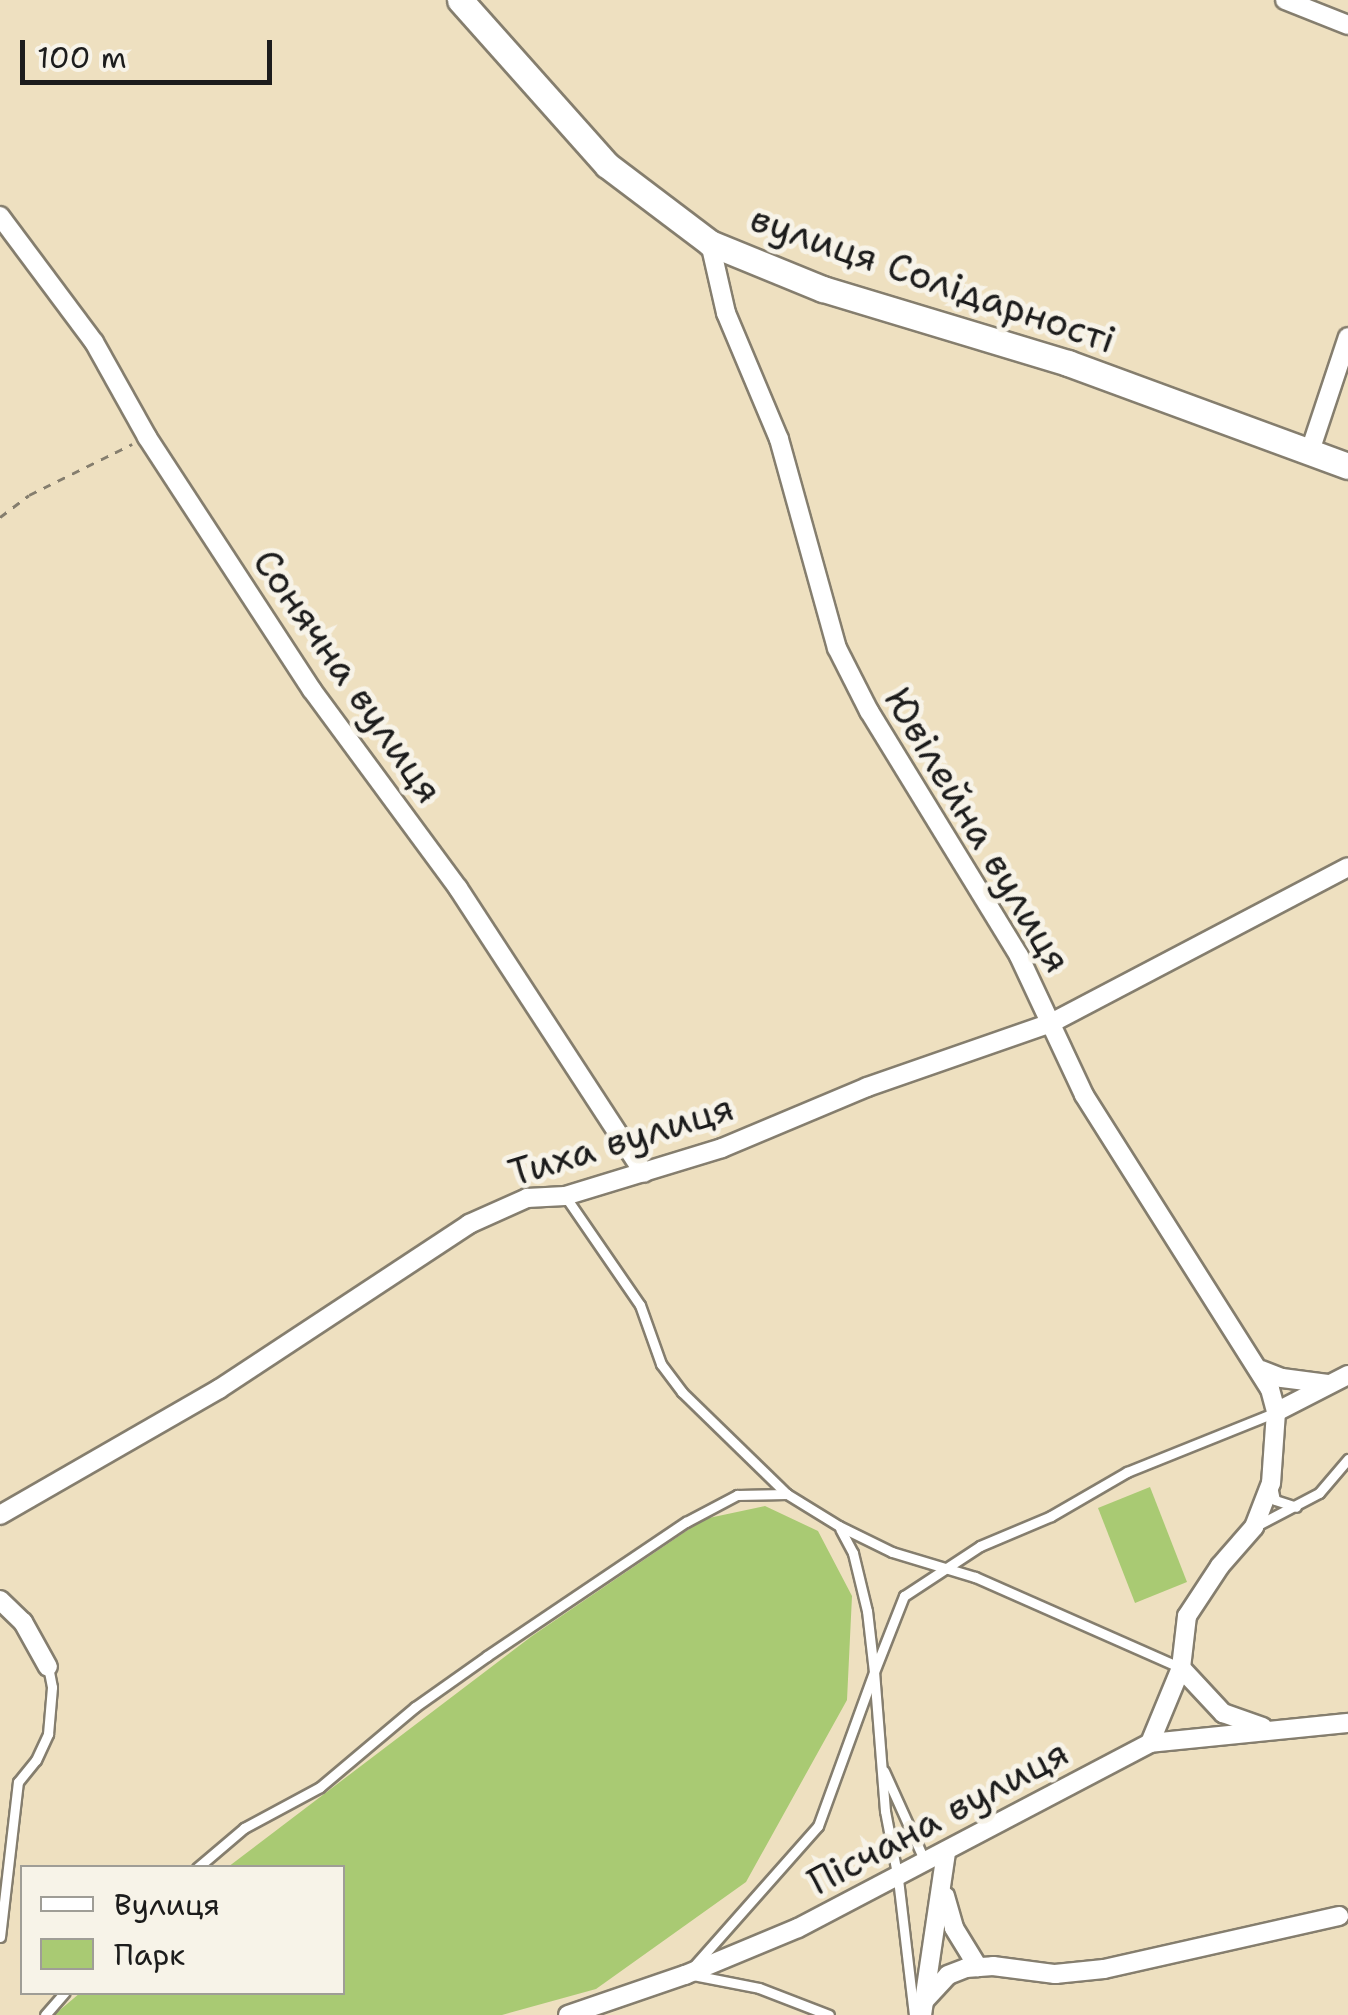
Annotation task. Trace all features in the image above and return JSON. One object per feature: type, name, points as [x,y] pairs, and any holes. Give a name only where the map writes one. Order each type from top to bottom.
[{"type":"main road","name":"вулиця Солідарності","points":[[460,0],[606,166],[710,243],[823,289],[1068,364],[1348,466]]},
{"type":"street","points":[[1286,0],[1348,26]]},
{"type":"street","name":"Сонячна вулиця","points":[[0,216],[94,342],[147,437],[312,690],[458,888],[644,1173]]},
{"type":"street","name":"Ювілейна вулиця","points":[[710,243],[726,314],[760,384],[778,439],[837,648],[869,711],[1019,956],[1084,1095],[1260,1370],[1276,1412]]},
{"type":"street","points":[[1310,451],[1348,338]]},
{"type":"street","name":"Тиха вулиця","points":[[0,1516],[219,1389],[469,1224],[527,1198],[565,1196],[644,1173],[1051,1023],[1348,867]]},
{"type":"street","points":[[1260,1370],[1308,1384],[1340,1380]]},
{"type":"street","points":[[1150,1743],[1180,1668],[1188,1616],[1220,1566],[1254,1526],[1271,1483],[1276,1412],[1340,1380]]},
{"type":"street","points":[[0,1600],[22,1622],[48,1667]]},
{"type":"street","points":[[1180,1668],[1223,1713],[1268,1729]]},
{"type":"street","name":"Пісчана вулиця","points":[[568,2015],[685,1975],[798,1928],[898,1879],[1150,1743],[1348,1722]]},
{"type":"street","points":[[920,2010],[946,1853]]},
{"type":"street","points":[[943,1887],[954,1928],[978,1968]]},
{"type":"street","points":[[920,2010],[948,1975],[978,1968],[1055,1974],[1104,1970],[1339,1916]]},
{"type":"lane","points":[[565,1196],[640,1305],[661,1364],[682,1392],[787,1494],[838,1526],[940,1569],[974,1577],[1180,1668]]},
{"type":"lane","points":[[685,1975],[818,1826],[904,1596],[940,1569],[1051,1516],[1127,1472],[1276,1412]]},
{"type":"lane","points":[[1254,1526],[1319,1492],[1348,1459]]},
{"type":"lane","points":[[1271,1483],[1276,1500],[1296,1507]]},
{"type":"lane","points":[[201,1865],[244,1828],[320,1786],[472,1666],[686,1522],[736,1495],[787,1494]]},
{"type":"lane","points":[[838,1526],[853,1553],[868,1610],[880,1762],[920,2010]]},
{"type":"lane","points":[[0,1937],[18,1782],[36,1760],[48,1734],[52,1687],[48,1667]]},
{"type":"lane","points":[[880,1762],[926,1864]]},
{"type":"lane","points":[[685,1975],[724,1978],[829,2015]]},
{"type":"lane","points":[[45,2015],[62,1995]]},
{"type":"path","points":[[0,517],[29,496],[147,437]]},
{"type":"green space","points":[[1150,1487],[1187,1582],[1135,1603],[1098,1508]]},
{"type":"green space","points":[[765,1506],[818,1531],[852,1596],[847,1700],[746,1882],[596,1989],[502,2015],[54,2015],[78,1995],[345,1995],[345,1865],[231,1865],[532,1636],[704,1519]]}]
